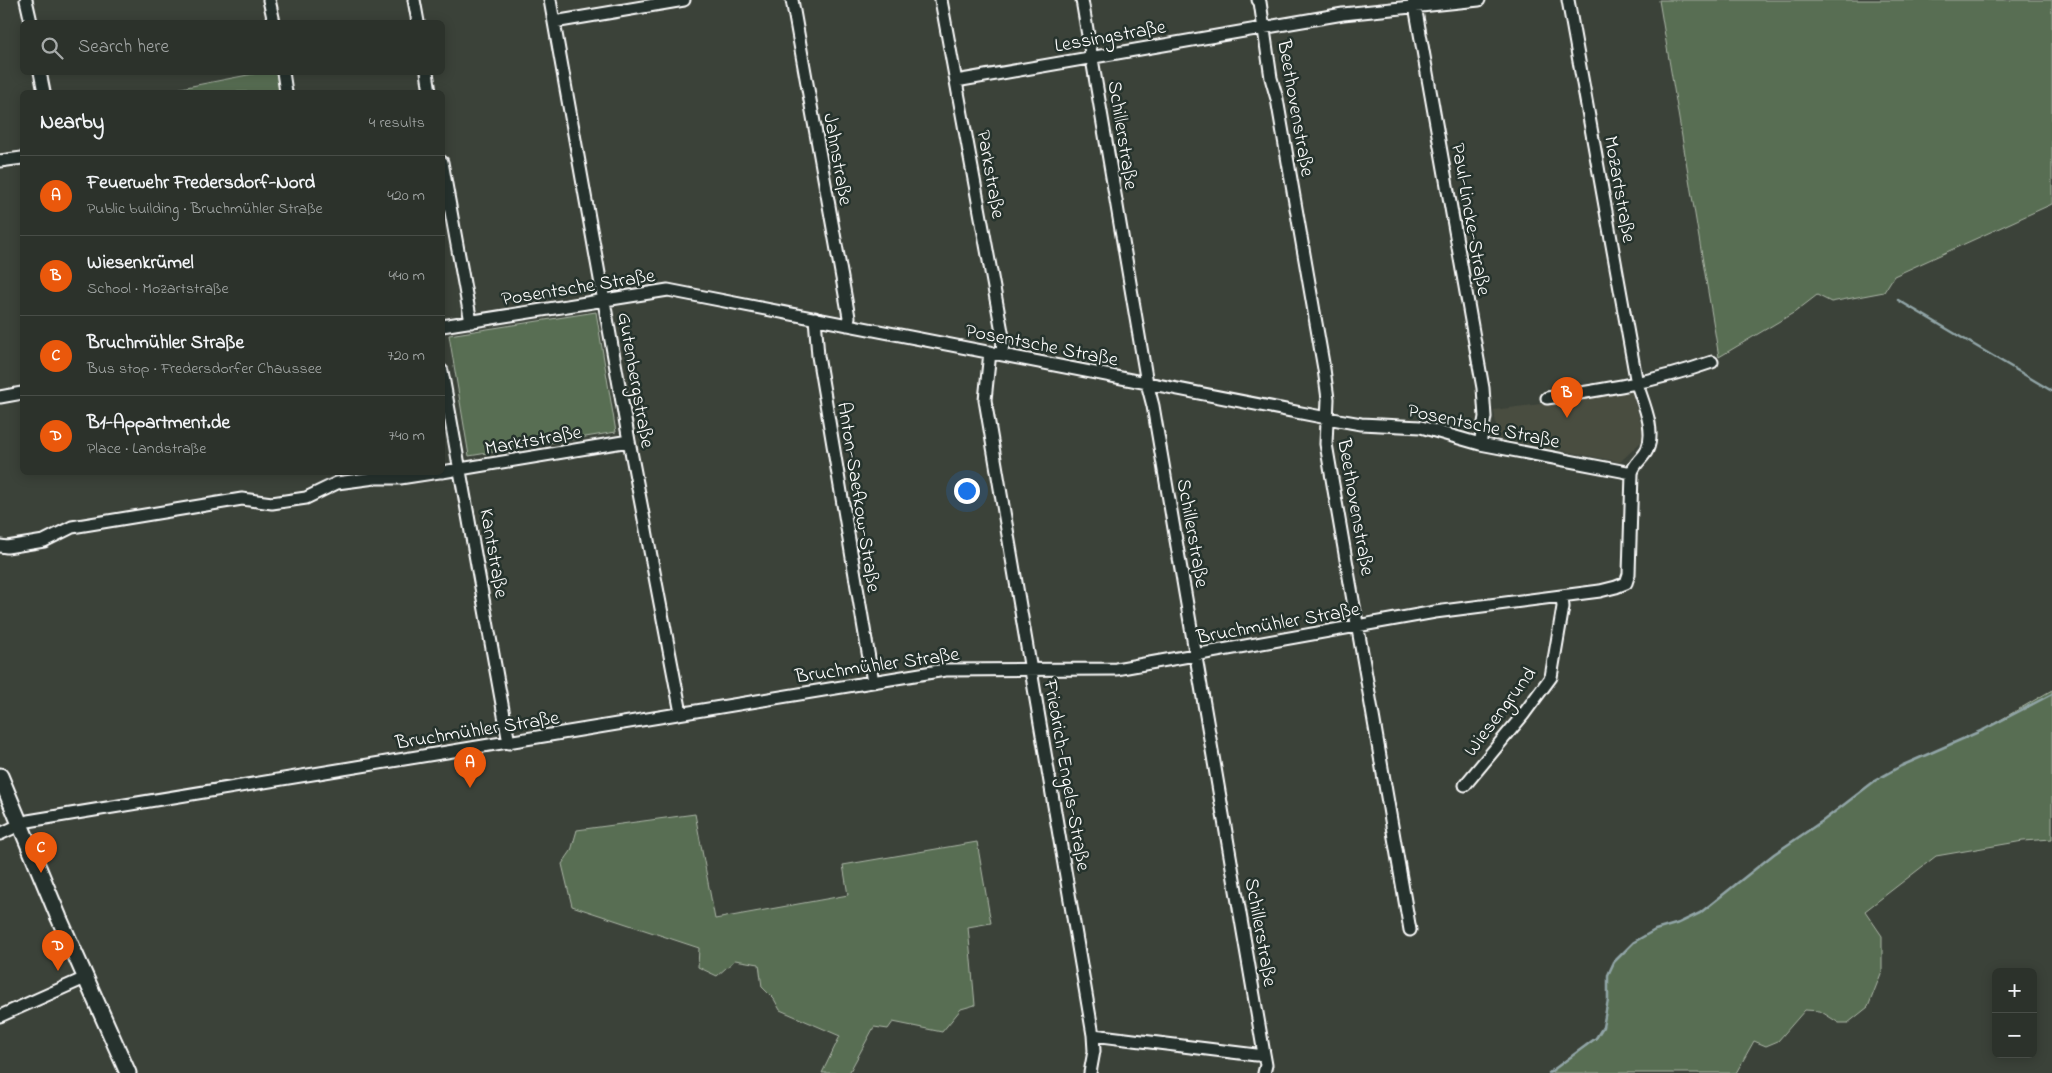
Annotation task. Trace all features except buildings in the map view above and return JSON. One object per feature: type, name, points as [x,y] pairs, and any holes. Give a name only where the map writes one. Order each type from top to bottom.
[{"type":"main road","points":[[0,776],[85,978],[128,1073]]},
{"type":"street","points":[[26,0],[31,20]]},
{"type":"street","points":[[270,0],[274,20]]},
{"type":"street","points":[[414,0],[418,20]]},
{"type":"street","name":"Gutenbergstraße","points":[[550,0],[629,441],[681,713]]},
{"type":"street","points":[[554,22],[684,0]]},
{"type":"street","name":"Jahnstraße","points":[[792,0],[849,317],[847,325]]},
{"type":"street","name":"Parkstraße","points":[[941,0],[1002,329],[1002,355]]},
{"type":"street","name":"Schillerstraße","points":[[1082,0],[1147,383],[1153,406],[1197,655],[1266,1065],[1264,1073]]},
{"type":"street","name":"Lessingstraße","points":[[956,81],[1343,14],[1415,3],[1480,0]]},
{"type":"street","name":"Mozartstraße","points":[[1568,0],[1637,384]]},
{"type":"street","name":"Beethovenstraße","points":[[1261,1],[1271,78],[1277,99],[1324,369],[1328,399],[1326,444],[1410,930]]},
{"type":"street","name":"Paul-Lincke-Straße","points":[[1415,3],[1484,388],[1485,417],[1480,444]]},
{"type":"street","points":[[41,75],[44,90]]},
{"type":"street","points":[[283,75],[286,90]]},
{"type":"street","points":[[427,75],[430,90]]},
{"type":"street","points":[[0,162],[20,158]]},
{"type":"street","points":[[445,179],[471,322]]},
{"type":"street","name":"Posentsche Straße","points":[[445,326],[668,290],[1327,418],[1361,424],[1420,427],[1480,444],[1632,473]]},
{"type":"street","name":"Anton-Saefkow-Straße","points":[[815,318],[818,356],[873,682]]},
{"type":"street","name":"Friedrich-Engels-Straße","points":[[990,352],[985,400],[1093,1035],[1094,1051],[1090,1073]]},
{"type":"street","points":[[1547,398],[1637,384],[1684,372],[1712,362]]},
{"type":"street","points":[[1632,473],[1633,467],[1646,452],[1649,444],[1649,428],[1637,384]]},
{"type":"street","name":"Kantstraße","points":[[445,386],[509,742]]},
{"type":"street","points":[[0,397],[20,393]]},
{"type":"street","name":"Marktstraße","points":[[445,471],[629,441]]},
{"type":"street","name":"Bruchmühler Straße","points":[[0,834],[28,821],[960,668],[1031,670],[1116,669],[1435,612],[1600,591],[1626,583],[1629,574],[1632,473]]},
{"type":"street","name":"Marktstraße","points":[[0,546],[7,547],[44,541],[72,527],[242,499],[272,504],[313,496],[337,483],[420,475]]},
{"type":"street","name":"Wiesengrund","points":[[1465,785],[1523,715],[1551,677],[1563,607],[1562,596]]},
{"type":"street","points":[[0,1016],[85,978]]},
{"type":"street","points":[[1093,1035],[1256,1055],[1264,1054]]},
{"type":"shaded area","points":[[1631,389],[1642,427],[1643,440],[1620,462],[1498,438],[1494,410],[1602,396]]},
{"type":"green space","points":[[1659,0],[2052,0],[2052,204],[1894,276],[1884,292],[1831,302],[1817,295],[1795,312],[1719,357]]},
{"type":"green space","points":[[248,75],[276,75],[280,90],[171,90]]},
{"type":"green space","points":[[596,312],[616,432],[469,456],[449,335]]},
{"type":"green space","points":[[2052,690],[2052,839],[2023,841],[1936,856],[1865,911],[1882,936],[1882,971],[1868,1007],[1848,1023],[1839,1023],[1820,1011],[1805,1010],[1778,1041],[1766,1046],[1754,1041],[1736,1073],[1549,1073],[1597,1038],[1603,1027],[1608,1000],[1608,975],[1614,962],[1634,942],[1655,930],[1679,923],[1700,913],[1774,854],[1824,820],[1876,780],[1901,766],[1983,730]]},
{"type":"green space","points":[[695,814],[715,919],[848,895],[843,865],[977,842],[991,923],[968,927],[975,1005],[961,1009],[942,1032],[893,1022],[888,1029],[874,1027],[849,1073],[822,1073],[840,1036],[780,1010],[774,999],[762,987],[759,964],[735,960],[717,976],[698,967],[699,948],[572,906],[562,864],[571,851],[577,830]]},
{"type":"waterway","points":[[1898,300],[2052,391]]},
{"type":"waterway","points":[[1549,1073],[1596,1038],[1603,1027],[1608,1000],[1608,975],[1614,962],[1634,942],[1655,930],[1679,923],[1700,913],[1774,854],[1824,820],[1876,780],[1901,766],[1983,730],[2052,694]]},
{"type":"place","name":"Wiesenkrümel","points":[[1567,418]]},
{"type":"place","name":"Feuerwehr Fredersdorf-Nord","points":[[470,788]]},
{"type":"place","name":"Bruchmühler Straße","points":[[41,873]]},
{"type":"place","name":"B1-Appartment.de","points":[[58,971]]}]
